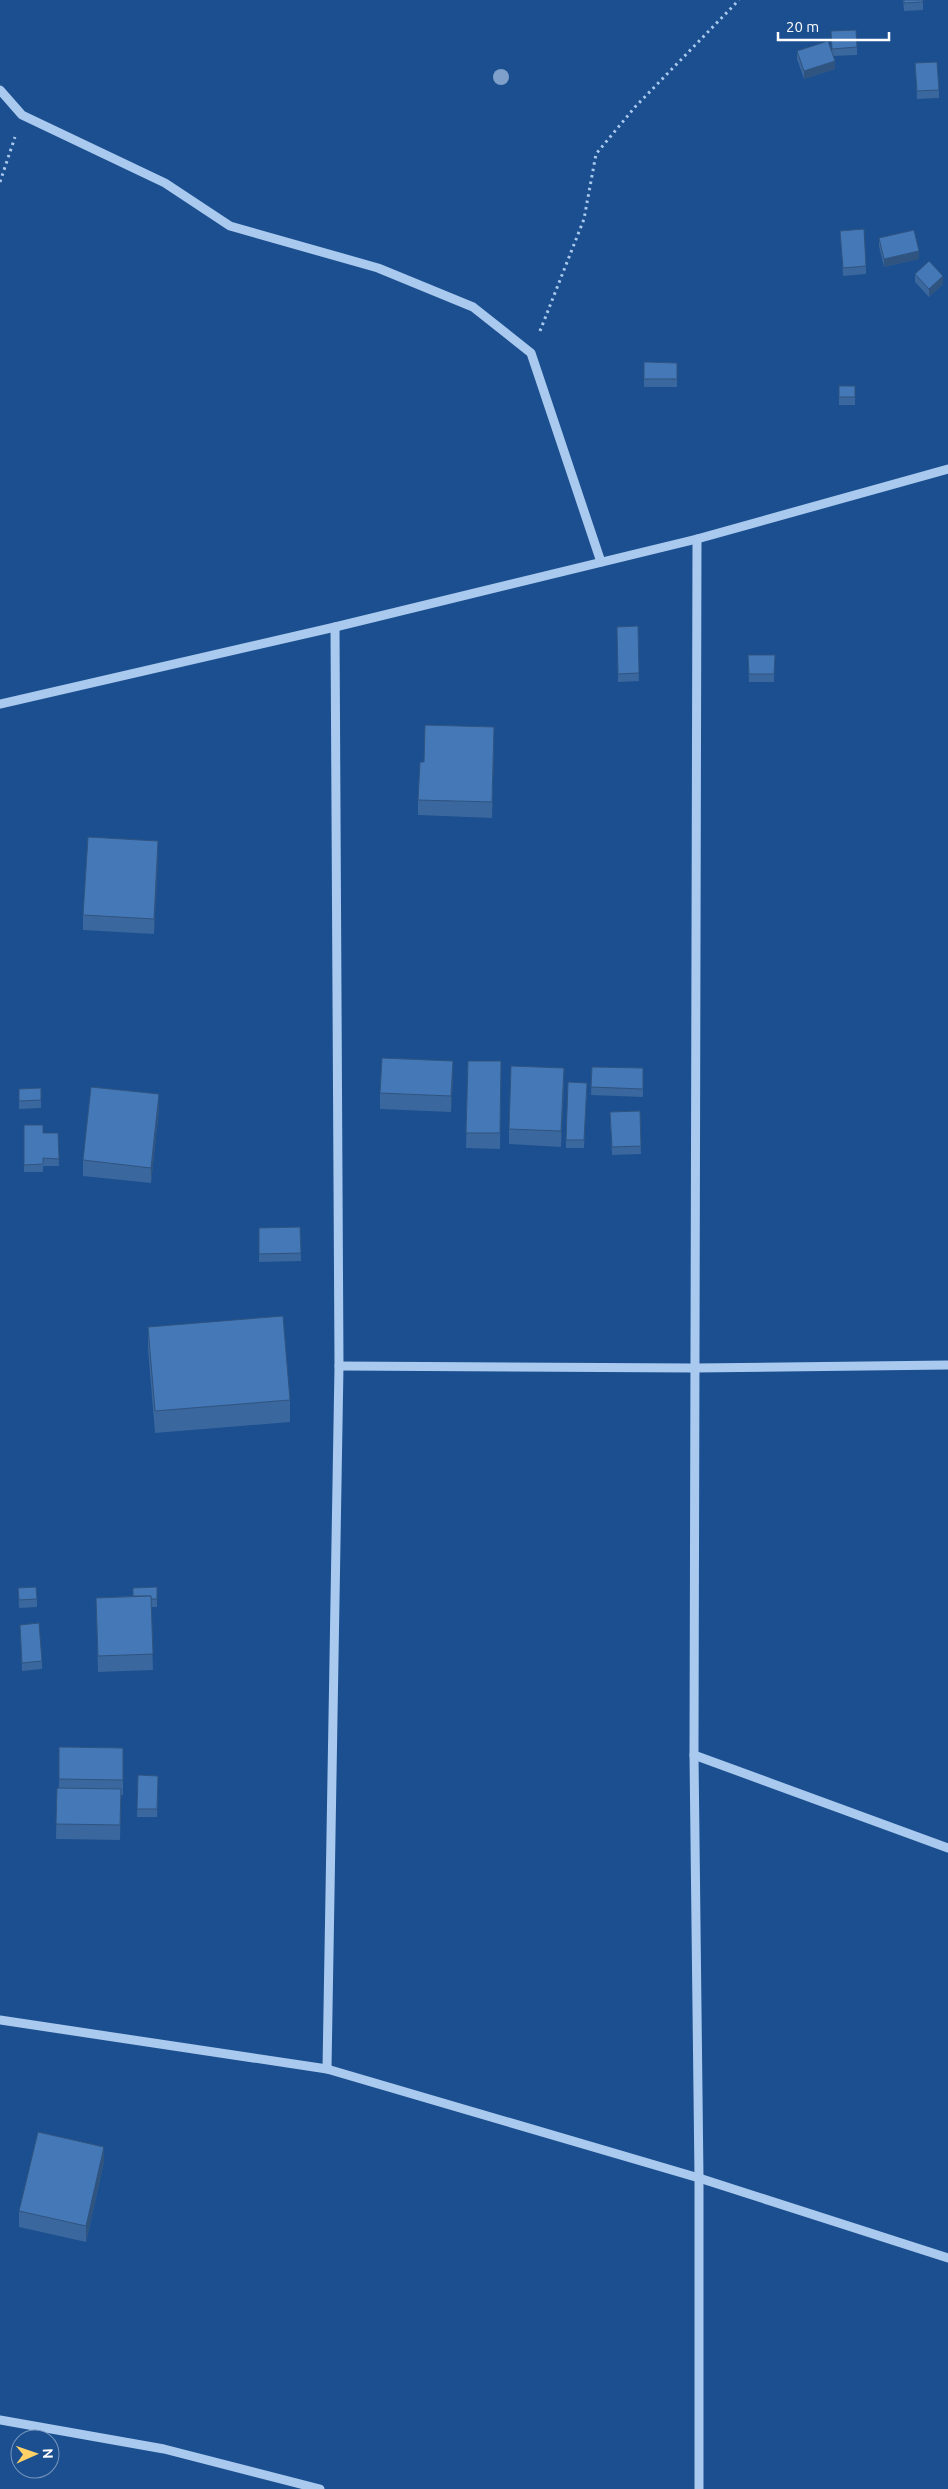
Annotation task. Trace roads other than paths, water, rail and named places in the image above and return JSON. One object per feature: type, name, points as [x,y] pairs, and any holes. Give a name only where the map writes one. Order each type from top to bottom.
[{"type":"street","points":[[0,90],[22,115],[165,183],[230,226],[378,268],[473,307],[531,353],[601,562]]},
{"type":"street","points":[[0,704],[334,628],[697,539],[948,469]]},
{"type":"street","points":[[697,539],[694,1754],[700,2178],[699,2489]]},
{"type":"street","points":[[327,2069],[339,1366],[334,628]]},
{"type":"street","points":[[339,1366],[695,1368],[948,1366]]},
{"type":"street","points":[[694,1754],[948,1848]]},
{"type":"street","points":[[0,2020],[327,2069],[700,2178],[948,2258]]},
{"type":"street","points":[[0,2420],[164,2449],[320,2489]]}]
